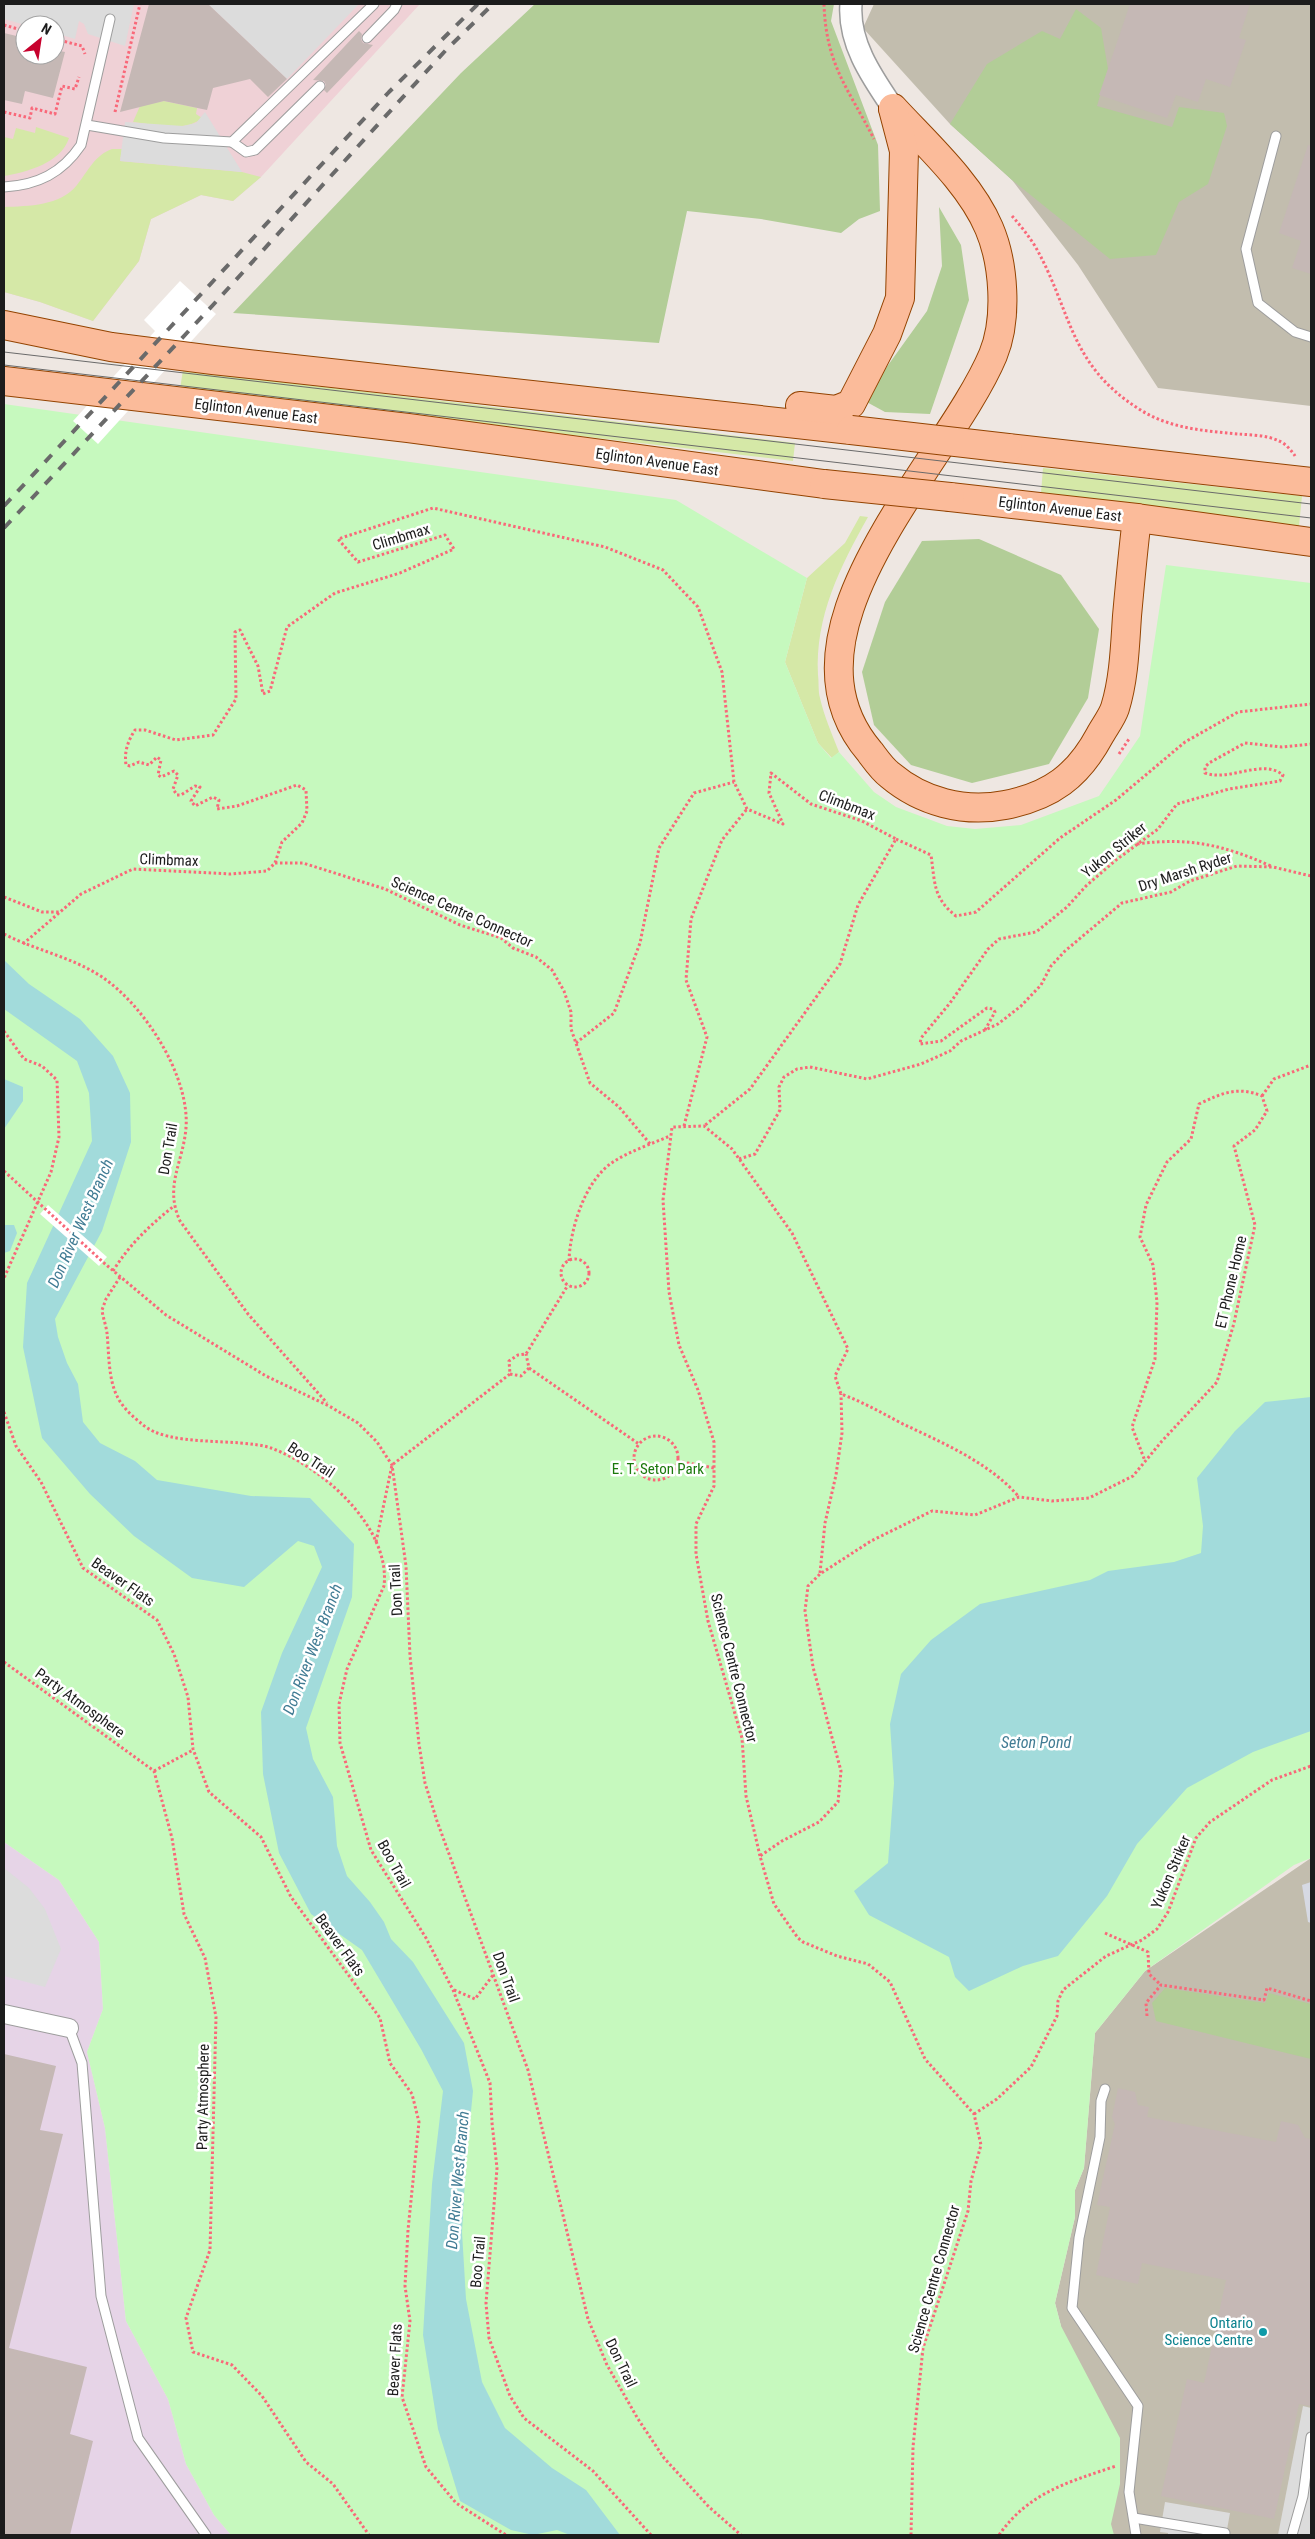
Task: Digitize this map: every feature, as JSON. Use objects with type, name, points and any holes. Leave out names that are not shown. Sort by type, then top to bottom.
[{"type":"main road","points":[[558,397],[656,396],[836,410],[851,404],[886,334],[900,298],[904,151],[892,108]]},
{"type":"main road","points":[[892,108],[948,167],[975,204],[989,227],[998,257],[1002,286],[1001,317],[994,352],[974,390],[879,542],[859,582],[841,640],[837,669],[842,701],[850,723],[864,745],[887,772],[905,787],[931,799],[959,808],[990,808],[1025,801],[1065,782],[1087,760],[1114,709],[1124,658],[1137,518]]},
{"type":"main road","points":[[4,325],[111,347],[1306,481]]},
{"type":"main road","name":"Eglinton Avenue East","points":[[4,381],[408,428],[824,484],[1137,518],[1311,542]]},
{"type":"street","points":[[851,4],[853,30],[866,67],[892,108]]},
{"type":"street","points":[[4,2014],[69,2028]]},
{"type":"lane","points":[[232,142],[374,4]]},
{"type":"lane","points":[[367,38],[394,10],[397,4]]},
{"type":"lane","points":[[4,187],[32,183],[62,168],[81,145],[110,19]]},
{"type":"lane","points":[[86,125],[164,138],[232,142],[246,152],[255,150],[320,86]]},
{"type":"lane","points":[[1276,136],[1246,249],[1258,303],[1295,332],[1311,337]]},
{"type":"lane","points":[[69,2028],[82,2063],[101,2296],[138,2438],[206,2535]]},
{"type":"lane","points":[[1105,2089],[1101,2101],[1100,2137],[1079,2238],[1072,2308],[1138,2406],[1129,2492],[1136,2535]]},
{"type":"lane","points":[[1292,2535],[1303,2496],[1311,2437]]},
{"type":"lane","points":[[1134,2518],[1225,2533]]},
{"type":"path","points":[[115,112],[140,4]]},
{"type":"path","points":[[824,4],[825,29],[835,67],[876,144]]},
{"type":"path","points":[[65,42],[82,46],[86,53],[83,62]]},
{"type":"path","points":[[4,112],[30,118],[32,108],[55,114],[62,86],[75,89],[80,71]]},
{"type":"path","points":[[1011,215],[1034,245],[1072,334],[1086,360],[1120,396],[1141,411],[1166,422],[1221,432],[1267,437],[1281,441],[1294,454],[1306,481]]},
{"type":"path","name":"Climbmax","points":[[23,944],[81,894],[133,869],[231,874],[267,871],[275,863],[282,842],[302,823],[307,811],[306,790],[297,785],[237,806],[217,809],[220,800],[213,797],[195,806],[191,801],[200,788],[195,786],[181,795],[177,794],[173,789],[178,776],[174,771],[161,777],[158,775],[161,760],[157,757],[148,765],[139,762],[130,766],[126,765],[125,757],[128,740],[136,730],[145,730],[176,740],[213,735],[236,699],[235,632],[240,630],[258,666],[263,694],[270,691],[287,627],[336,593],[400,573],[454,549],[445,535],[358,562],[338,539],[433,508],[605,547],[663,570],[698,607],[722,672],[734,782],[747,809],[783,824],[770,793],[771,774],[811,804],[862,821],[896,839]]},
{"type":"path","points":[[568,1285],[561,1274],[563,1266],[569,1260],[578,1212],[594,1182],[612,1162],[670,1136],[672,1127],[704,1126],[750,1089],[840,964],[858,905],[896,839],[931,855],[936,886],[942,904],[956,916],[976,912],[1060,838],[1116,800],[1185,742],[1238,712],[1311,704]]},
{"type":"path","points":[[1113,761],[1125,748],[1132,732]]},
{"type":"path","name":"Yukon Striker","points":[[986,1030],[995,1012],[994,1009],[988,1008],[941,1041],[920,1044],[921,1038],[950,1003],[988,949],[999,940],[1036,932],[1067,907],[1086,886],[1136,844],[1158,829],[1178,804],[1229,788],[1280,781],[1282,776],[1276,770],[1260,768],[1243,773],[1212,775],[1205,772],[1204,766],[1209,762],[1245,743],[1282,747],[1311,744]]},
{"type":"path","points":[[576,1043],[614,1013],[640,943],[660,848],[694,792],[734,782]]},
{"type":"path","points":[[684,1126],[707,1037],[686,980],[692,919],[722,840],[747,809]]},
{"type":"path","points":[[1136,844],[1180,840],[1214,845],[1273,867]]},
{"type":"path","name":"Science Centre Connector","points":[[275,863],[303,863],[385,889],[460,925],[501,938],[514,948],[536,957],[552,970],[564,991],[571,1012],[571,1030],[590,1083],[619,1107],[651,1144]]},
{"type":"path","name":"Dry Marsh Ryder","points":[[739,1159],[755,1154],[780,1110],[779,1087],[784,1076],[796,1069],[810,1067],[857,1078],[883,1076],[921,1064],[950,1051],[960,1041],[998,1024],[1021,1006],[1041,985],[1051,966],[1065,950],[1122,903],[1171,892],[1190,881],[1237,866],[1273,867],[1311,876]]},
{"type":"path","points":[[4,897],[42,912],[61,912]]},
{"type":"path","name":"Don Trail","points":[[4,934],[23,944],[67,960],[101,976],[124,994],[174,1065],[184,1096],[186,1128],[172,1191],[174,1206],[180,1221],[248,1314],[329,1406]]},
{"type":"path","points":[[4,1030],[24,1059],[42,1066],[57,1080],[59,1137],[51,1172],[4,1278]]},
{"type":"path","points":[[1145,1461],[1132,1427],[1155,1359],[1157,1302],[1153,1266],[1140,1237],[1146,1205],[1167,1162],[1192,1139],[1199,1104],[1218,1095],[1247,1090],[1262,1096],[1274,1079],[1311,1065]]},
{"type":"path","name":"ET Phone Home","points":[[1018,1497],[1052,1501],[1088,1498],[1133,1476],[1218,1382],[1234,1323],[1255,1225],[1234,1146],[1255,1130],[1267,1111],[1262,1096]]},
{"type":"path","points":[[704,1126],[732,1149],[792,1233],[848,1348],[835,1376],[841,1394],[842,1433],[836,1475],[825,1523],[820,1574]]},
{"type":"path","name":"Science Centre Connector","points":[[670,1136],[663,1200],[669,1292],[679,1345],[698,1390],[714,1442],[714,1486],[696,1524],[696,1554],[708,1621],[742,1738],[746,1796],[760,1856],[774,1904],[798,1938],[803,1942],[837,1956],[868,1964],[890,1982],[925,2059],[974,2114],[981,2145],[971,2181],[968,2211],[923,2348],[913,2447],[912,2535]]},
{"type":"path","points":[[4,1171],[37,1202]]},
{"type":"path","name":"Don Trail","points":[[37,1202],[113,1271],[173,1320],[266,1376],[329,1406],[358,1423],[377,1442],[392,1465],[406,1566],[410,1656],[425,1783],[437,1821],[528,2070],[588,2319],[607,2366],[638,2420],[664,2458],[709,2507],[741,2535]]},
{"type":"path","points":[[113,1271],[121,1258],[143,1233],[174,1206]]},
{"type":"path","points":[[568,1285],[581,1286],[589,1276],[588,1267],[582,1260],[569,1260]]},
{"type":"path","name":"Boo Trail","points":[[120,1276],[106,1299],[102,1310],[115,1390],[126,1409],[142,1425],[156,1432],[186,1439],[262,1446],[285,1455],[316,1475],[351,1503],[362,1516],[376,1543],[384,1571],[384,1586],[346,1669],[338,1704],[340,1743],[371,1850],[426,1938],[453,1990],[490,2083],[497,2168],[486,2303],[489,2338],[510,2396],[524,2418],[593,2471],[651,2535]]},
{"type":"path","points":[[568,1285],[526,1354],[529,1368],[639,1444]]},
{"type":"path","points":[[510,1374],[509,1361],[518,1355],[526,1354]]},
{"type":"path","points":[[376,1543],[392,1465],[510,1374],[521,1376],[529,1368]]},
{"type":"path","points":[[760,1856],[782,1841],[819,1822],[838,1802],[841,1772],[813,1667],[805,1611],[808,1586],[820,1574],[871,1541],[932,1511],[975,1515],[1018,1497],[1007,1484],[958,1451],[862,1402],[841,1394]]},
{"type":"path","name":"Beaver Flats","points":[[4,1412],[16,1446],[41,1482],[82,1568],[157,1620],[174,1654],[188,1697],[193,1749],[209,1792],[261,1837],[291,1897],[380,2018],[390,2063],[412,2094],[419,2122],[408,2230],[405,2286],[410,2321],[402,2397],[426,2467],[456,2504],[506,2535]]},
{"type":"path","points":[[652,1437],[662,1437],[674,1446],[677,1461],[669,1475],[655,1480],[648,1478],[636,1469],[634,1462],[635,1450],[639,1444],[652,1437]]},
{"type":"path","points":[[677,1461],[714,1468]]},
{"type":"path","name":"Party Atmosphere","points":[[4,1662],[154,1771],[172,1838],[184,1914],[205,1958],[216,2017],[210,2250],[186,2318],[193,2352],[232,2365],[262,2396],[306,2462],[333,2484],[369,2535]]},
{"type":"path","points":[[154,1771],[193,1749]]},
{"type":"path","name":"Yukon Striker","points":[[974,2114],[997,2099],[1031,2067],[1057,2016],[1058,2001],[1063,1990],[1106,1956],[1133,1944],[1157,1929],[1168,1912],[1196,1838],[1210,1822],[1272,1780],[1311,1766]]},
{"type":"path","points":[[1105,1933],[1148,1952],[1149,1974],[1161,1985],[1264,2000],[1267,1988],[1311,2001]]},
{"type":"path","points":[[453,1990],[475,2000],[494,1975]]},
{"type":"path","points":[[1147,2016],[1146,2003],[1161,1985]]},
{"type":"path","points":[[999,2535],[1008,2523],[1038,2496],[1065,2483],[1132,2461]]},
{"type":"shaded area","points":[[4,4],[420,4],[261,177],[233,201],[201,195],[151,219],[139,261],[93,321],[40,302],[4,292]]},
{"type":"shaded area","points":[[4,4],[134,4],[125,46],[88,34],[84,24],[79,21],[75,39],[65,36],[65,15],[15,15],[15,22],[4,19]]},
{"type":"shaded area","points":[[208,4],[359,4],[287,79]]},
{"type":"shaded area","points":[[874,4],[1311,4],[1311,406],[1158,388],[1078,265],[1012,180],[950,124],[863,28]]},
{"type":"shaded area","points":[[205,112],[242,172],[120,161],[125,122],[183,126],[196,123]]},
{"type":"shaded area","points":[[4,1842],[59,1880],[99,1942],[103,2009],[87,2052],[105,2128],[126,2321],[168,2399],[186,2464],[214,2515],[231,2535],[4,2535]]},
{"type":"shaded area","name":"Ontario Science Centre","points":[[1311,1858],[1311,2535],[1012,2535],[1061,2326],[1055,2303],[1075,2217],[1075,2190],[1084,2168],[1095,2033],[1145,1971]]},
{"type":"shaded area","points":[[4,1868],[29,1888],[45,1909],[61,1949],[45,1987],[4,1976]]},
{"type":"shaded area","points":[[1311,1882],[1311,1923],[1308,1922],[1302,1885]]},
{"type":"shaded area","points":[[1303,2406],[1311,2408],[1311,2535],[1278,2535]]},
{"type":"shaded area","points":[[1165,2502],[1230,2513],[1226,2535],[1168,2535],[1168,2533],[1160,2532]]},
{"type":"green space","points":[[535,4],[834,4],[831,21],[878,145],[880,211],[859,219],[841,233],[761,219],[687,211],[659,343],[233,313],[461,73]]},
{"type":"green space","points":[[1076,9],[1101,28],[1108,69],[1097,106],[1172,127],[1179,107],[1224,113],[1227,126],[1208,184],[1179,202],[1156,255],[1110,259],[1012,180],[950,124],[987,64],[1042,31],[1060,39]]},
{"type":"green space","points":[[164,101],[197,108],[196,114],[202,118],[195,123],[178,126],[160,126],[133,122],[140,106]]},
{"type":"green space","points":[[36,127],[69,138],[65,147],[59,154],[42,165],[4,176],[4,137],[13,139],[16,128],[35,133]]},
{"type":"green space","points":[[112,149],[122,149],[120,161],[242,172],[261,177],[233,201],[201,195],[151,219],[139,261],[93,321],[40,302],[4,292],[4,207],[44,204],[62,197],[77,185],[96,159]]},
{"type":"green space","points":[[939,207],[961,245],[969,300],[930,414],[885,412],[863,400],[927,311],[942,266]]},
{"type":"green space","points":[[183,370],[795,443],[793,461],[180,389]]},
{"type":"green space","name":"E. T. Seton Park","points":[[4,404],[676,500],[807,578],[785,662],[818,743],[831,758],[839,752],[874,792],[896,807],[947,826],[975,829],[1021,825],[1099,796],[1140,736],[1166,565],[1311,583],[1311,1858],[1294,1865],[1145,1971],[1095,2033],[1084,2168],[1075,2190],[1075,2217],[1055,2303],[1061,2326],[1120,2438],[1120,2484],[1111,2524],[1114,2535],[231,2535],[214,2515],[186,2464],[168,2399],[126,2321],[105,2128],[87,2052],[103,2009],[99,1942],[59,1880],[4,1842]]},
{"type":"green space","points":[[1043,468],[1302,496],[1299,526],[1041,493]]},
{"type":"green space","points":[[860,516],[868,517],[848,554],[831,593],[825,612],[818,653],[819,695],[839,752],[832,758],[818,743],[785,662],[807,578],[845,543]]},
{"type":"green space","points":[[979,539],[1061,575],[1099,629],[1088,698],[1049,764],[972,783],[911,765],[874,725],[862,672],[885,602],[922,541]]},
{"type":"green space","points":[[1165,1988],[1265,2003],[1269,1993],[1311,2004],[1311,2059],[1156,2021],[1152,2003]]},
{"type":"water","name":"Don River West Branch","points":[[4,960],[29,984],[80,1019],[113,1056],[130,1093],[131,1142],[102,1231],[55,1319],[58,1337],[67,1363],[78,1384],[83,1422],[100,1443],[135,1461],[157,1480],[251,1496],[310,1498],[354,1544],[352,1597],[306,1728],[313,1759],[333,1797],[337,1846],[347,1876],[370,1902],[384,1922],[391,1939],[413,1962],[464,2043],[473,2091],[462,2232],[466,2299],[482,2382],[505,2428],[552,2468],[586,2490],[620,2535],[570,2535],[557,2530],[533,2535],[511,2530],[460,2501],[438,2429],[423,2335],[432,2184],[443,2091],[421,2049],[362,1950],[311,1914],[279,1853],[263,1774],[261,1712],[282,1653],[322,1567],[314,1546],[298,1541],[244,1587],[192,1578],[134,1536],[90,1494],[42,1438],[23,1347],[27,1283],[92,1141],[89,1093],[77,1061],[4,1009]]},
{"type":"water","points":[[4,1079],[23,1087],[23,1101],[4,1129]]},
{"type":"water","points":[[4,1225],[14,1225],[17,1233],[10,1251],[4,1253]]},
{"type":"water","name":"Seton Pond","points":[[1311,1397],[1311,1731],[1253,1752],[1187,1788],[1137,1844],[1107,1896],[1058,1956],[1023,1966],[969,1991],[955,1977],[949,1957],[869,1915],[854,1891],[888,1863],[894,1783],[890,1724],[901,1674],[931,1640],[980,1604],[1090,1580],[1108,1571],[1174,1562],[1201,1553],[1203,1526],[1197,1478],[1235,1431],[1265,1402]]},
{"type":"pier","points":[[180,281],[216,314],[98,444],[73,421],[155,331],[144,320]]},
{"type":"pier","points":[[48,1205],[107,1257],[99,1266],[40,1214]]},
{"type":"building","points":[[149,4],[208,4],[287,79],[268,97],[250,79],[213,88],[207,110],[164,101],[120,112]]},
{"type":"building","points":[[1130,4],[1250,4],[1239,38],[1246,40],[1230,87],[1206,79],[1198,102],[1176,95],[1167,118],[1099,95]]},
{"type":"building","points":[[359,31],[362,34],[361,39],[363,43],[373,45],[327,93],[324,90],[326,85],[324,81],[313,80]]},
{"type":"building","points":[[4,33],[15,36],[15,65],[62,65],[53,98],[25,91],[22,104],[4,100]]},
{"type":"building","points":[[1308,145],[1311,146],[1311,274],[1292,268],[1301,241],[1279,233]]},
{"type":"building","points":[[4,2054],[56,2066],[40,2130],[63,2134],[9,2348],[87,2367],[70,2434],[93,2441],[70,2535],[4,2535]]},
{"type":"building","name":"Ontario Science Centre","points":[[1118,2088],[1135,2092],[1138,2105],[1149,2107],[1147,2117],[1276,2142],[1281,2121],[1298,2125],[1305,2138],[1311,2139],[1311,2406],[1299,2404],[1274,2519],[1161,2496],[1187,2379],[1204,2383],[1226,2280],[1142,2263],[1138,2284],[1096,2275],[1110,2207],[1097,2205],[1115,2124],[1112,2117]]},
{"type":"tram line","points":[[4,352],[1311,504]]},
{"type":"tram line","points":[[4,365],[1311,518]]},
{"type":"railway","points":[[4,506],[389,92],[478,4]]},
{"type":"railway","points":[[4,528],[213,305],[446,50],[493,4]]},
{"type":"place","name":"Ontario Science Centre","points":[[1263,2332]]}]
